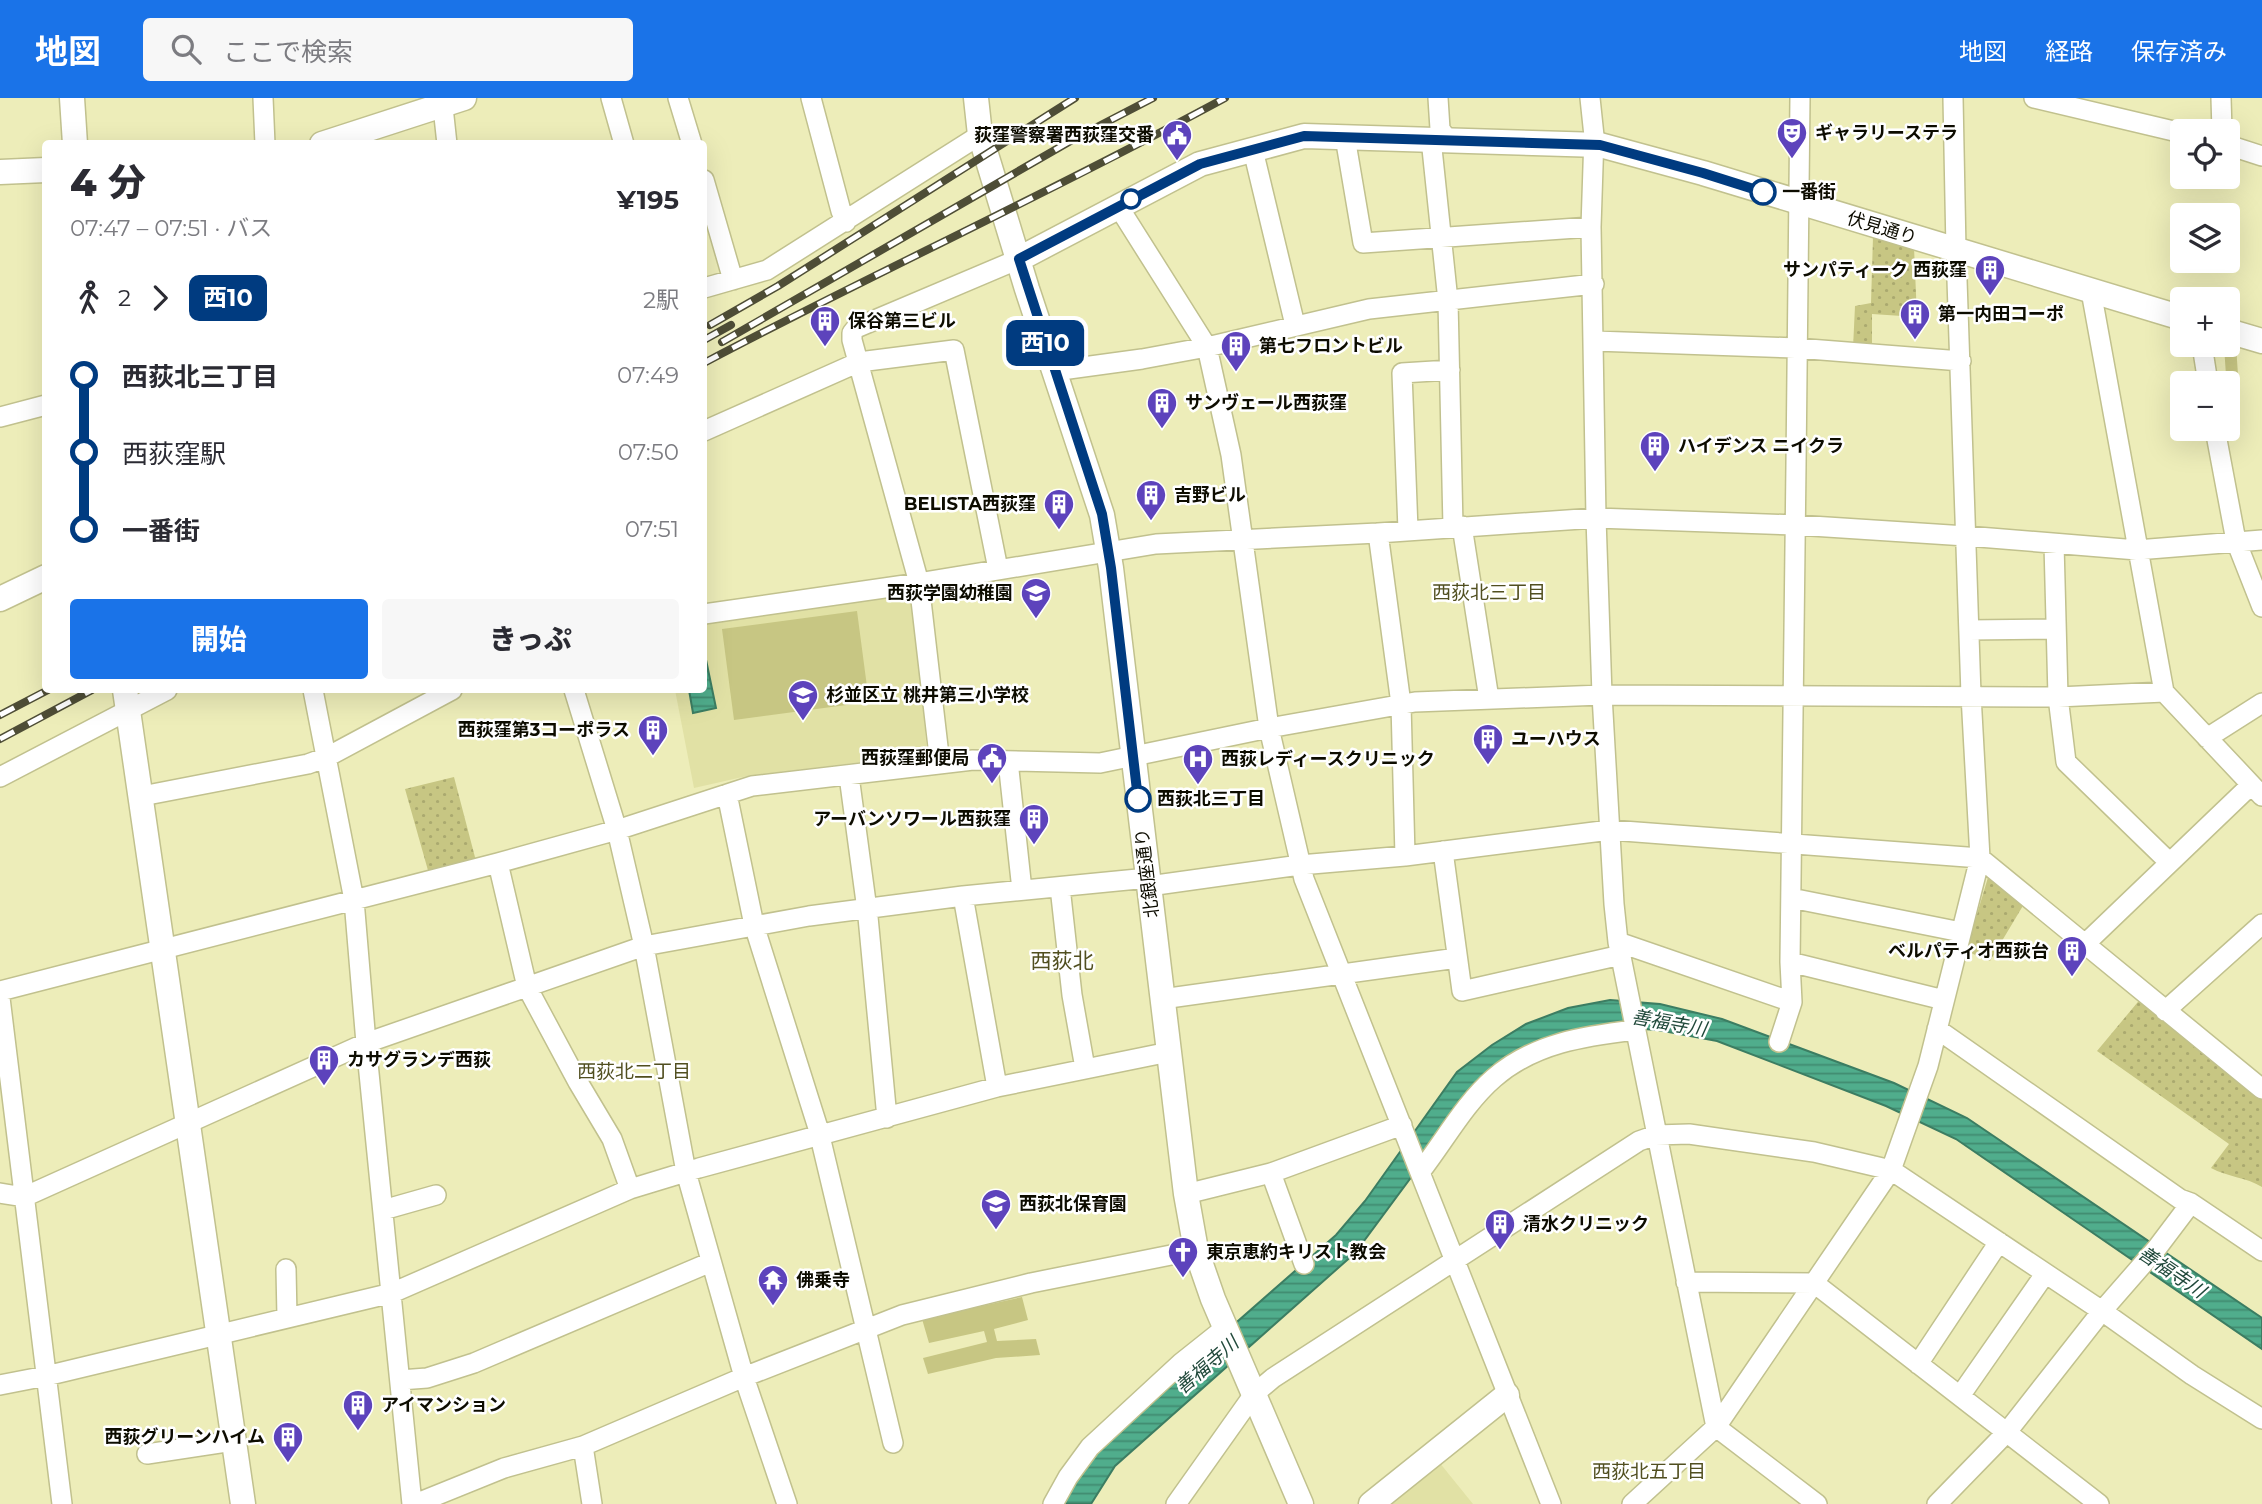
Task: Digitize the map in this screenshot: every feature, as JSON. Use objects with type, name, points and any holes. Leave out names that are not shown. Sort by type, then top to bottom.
[{"type":"street","points":[[72,98],[75,140]]},
{"type":"street","points":[[263,98],[265,140]]},
{"type":"street","points":[[611,98],[623,140]]},
{"type":"street","points":[[678,98],[691,140]]},
{"type":"street","points":[[811,98],[846,222]]},
{"type":"street","name":"北銀座通り","points":[[976,98],[980,135],[1102,514],[1195,1250],[1301,1504]]},
{"type":"street","points":[[1438,98],[1442,236],[1448,301],[1457,526],[1489,699]]},
{"type":"street","points":[[1590,98],[1594,136],[1591,227],[1602,695],[1619,948],[1716,1427],[1817,1504]]},
{"type":"street","points":[[1779,1042],[1792,1002],[1792,696],[1800,98]]},
{"type":"street","points":[[1632,1504],[1716,1427],[1891,1170],[1937,1029],[1980,858],[1971,695],[1956,250],[1954,98]]},
{"type":"street","points":[[2034,98],[2170,130]]},
{"type":"street","points":[[2221,98],[2222,119]]},
{"type":"street","points":[[334,140],[449,100],[447,140]]},
{"type":"street","points":[[707,287],[767,270],[980,135]]},
{"type":"street","name":"伏見通り","points":[[1019,259],[1200,164],[1304,136],[1600,145],[1703,173],[2170,314]]},
{"type":"street","points":[[1345,137],[1363,243],[1591,227]]},
{"type":"street","points":[[2240,149],[2262,156]]},
{"type":"street","points":[[1252,150],[1295,325]]},
{"type":"street","points":[[0,172],[42,170]]},
{"type":"street","points":[[707,190],[733,280]]},
{"type":"street","points":[[1118,206],[1206,347],[1231,454],[1269,728],[1300,865],[1340,975],[1419,1167],[1551,1504]]},
{"type":"street","points":[[940,764],[919,583],[886,469],[852,333],[856,328],[1019,259]]},
{"type":"street","points":[[1054,370],[1142,359],[1206,347],[1368,309],[1594,284]]},
{"type":"street","points":[[2085,944],[2169,862],[2257,791],[2164,692],[2091,291]]},
{"type":"street","points":[[2240,335],[2262,341]]},
{"type":"street","points":[[1595,341],[1796,348],[1961,361]]},
{"type":"street","points":[[707,430],[859,362],[954,350],[998,569]]},
{"type":"street","points":[[1408,530],[1402,373],[1450,370]]},
{"type":"street","points":[[0,417],[42,406]]},
{"type":"street","points":[[2217,441],[2236,541],[2262,607]]},
{"type":"street","points":[[707,614],[919,583],[1156,544],[1378,533],[1596,518],[1796,525],[2137,550],[2262,540]]},
{"type":"street","points":[[1378,533],[1401,704],[1405,856]]},
{"type":"street","points":[[2054,544],[2058,697],[2066,762],[2169,862]]},
{"type":"street","points":[[0,598],[42,580]]},
{"type":"street","points":[[1969,630],[2056,629]]},
{"type":"street","points":[[0,991],[498,863],[617,830],[752,786],[973,760],[1100,763],[1401,704],[1602,695],[2058,697],[2164,692]]},
{"type":"street","points":[[0,777],[127,699],[154,693]]},
{"type":"street","points":[[314,693],[354,900],[366,1043],[414,1504],[503,1468],[583,1446],[744,1377],[902,1315],[1195,1250]]},
{"type":"street","points":[[142,796],[307,764],[327,757],[446,693]]},
{"type":"street","points":[[575,693],[617,830],[644,946],[686,1172],[744,1377],[787,1504]]},
{"type":"street","points":[[127,699],[243,1504]]},
{"type":"street","points":[[2207,738],[2262,703]]},
{"type":"street","points":[[1008,761],[1022,890]]},
{"type":"street","points":[[849,776],[887,1118]]},
{"type":"street","points":[[727,794],[754,925],[819,1135],[893,1443]]},
{"type":"street","points":[[0,1193],[24,1198],[366,1043],[644,946],[754,925],[963,896],[1148,882],[1405,856],[1609,830],[1980,858],[2262,1089]]},
{"type":"street","points":[[1443,852],[1462,991],[1619,948],[1792,1002]]},
{"type":"street","points":[[498,863],[527,987],[612,1139],[630,1189]]},
{"type":"street","points":[[1060,887],[1072,995],[1085,1068]]},
{"type":"street","points":[[963,896],[997,1087]]},
{"type":"street","points":[[1791,898],[1961,932]]},
{"type":"street","points":[[2165,1011],[2262,925]]},
{"type":"street","points":[[1163,999],[1457,958]]},
{"type":"street","points":[[1790,962],[1944,1000]]},
{"type":"street","points":[[0,998],[62,1504]]},
{"type":"street","points":[[1419,1167],[1493,1078],[1514,1063],[1543,1048],[1594,1035],[1633,1020]]},
{"type":"street","points":[[1937,1029],[2180,1199],[2191,1203],[2262,1251]]},
{"type":"street","points":[[0,1385],[391,1293],[630,1189],[997,1087],[1169,1052]]},
{"type":"street","points":[[1186,1194],[1271,1173],[1405,1132]]},
{"type":"street","points":[[1176,1504],[1254,1394],[1300,1360],[1639,1140],[1656,1135],[1689,1134],[1789,1148],[1891,1170],[2102,1311],[2192,1375],[2262,1419]]},
{"type":"street","points":[[1271,1173],[1304,1264]]},
{"type":"street","points":[[383,1210],[436,1195]]},
{"type":"street","points":[[1937,1504],[2007,1432],[2191,1203]]},
{"type":"street","points":[[1917,1364],[1999,1242]]},
{"type":"street","points":[[400,1380],[428,1378],[474,1363],[711,1262]]},
{"type":"street","points":[[286,1269],[287,1317]]},
{"type":"street","points":[[1960,1396],[2045,1274]]},
{"type":"street","points":[[1686,1282],[1814,1283],[2099,1504]]},
{"type":"street","points":[[1053,1504],[1068,1476],[1090,1447],[1181,1363],[1226,1329]]},
{"type":"street","points":[[1371,1504],[1507,1395]]},
{"type":"street","points":[[147,1454],[233,1441]]},
{"type":"street","points":[[583,1446],[592,1504]]},
{"type":"shaded area","points":[[1873,237],[1914,247],[1917,317],[1872,314],[1872,350],[1853,348],[1855,306],[1871,303]]},
{"type":"shaded area","points":[[2225,357],[2237,357],[2238,371],[2226,371]]},
{"type":"shaded area","name":"杉並区立 桃井第三小学校","points":[[909,591],[914,595],[927,754],[747,776],[694,788],[676,693],[707,693],[707,620]]},
{"type":"shaded area","points":[[857,611],[869,702],[734,720],[722,629]]},
{"type":"shaded area","points":[[454,777],[476,861],[429,874],[405,789]]},
{"type":"shaded area","points":[[1989,874],[2024,904],[1990,961],[1966,951]]},
{"type":"shaded area","points":[[2142,997],[2262,1095],[2262,1187],[2211,1168],[2229,1144],[2097,1051]]},
{"type":"shaded area","points":[[1022,1297],[1028,1320],[994,1329],[997,1341],[1036,1339],[1040,1355],[996,1358],[928,1374],[923,1358],[987,1342],[984,1331],[929,1343],[922,1319]]},
{"type":"shaded area","points":[[1439,1462],[1473,1504],[1384,1504]]},
{"type":"water","points":[[707,664],[716,708],[693,713],[690,693],[707,693]]},
{"type":"water","name":"善福寺川","points":[[1610,1000],[1660,1004],[1722,1019],[1894,1083],[1967,1118],[2262,1318],[2262,1349],[1956,1139],[1886,1106],[1717,1041],[1658,1030],[1614,1027],[1478,1087],[1355,1253],[1115,1466],[1091,1504],[1060,1504],[1098,1451],[1148,1400],[1336,1235],[1365,1201],[1457,1072],[1492,1045],[1526,1024],[1568,1008]]},
{"type":"railway","points":[[710,325],[778,286],[1075,98]]},
{"type":"railway","points":[[722,342],[1074,139],[1153,98]]},
{"type":"railway","points":[[707,361],[1096,166],[1225,98]]},
{"type":"railway","points":[[707,338],[731,325]]},
{"type":"railway","points":[[0,715],[42,693]]},
{"type":"railway","points":[[0,739],[86,693]]},
{"type":"bus line","name":"西10","points":[[1138,799],[1111,568],[1102,514],[1019,259],[1200,164],[1304,136],[1600,145],[1763,192]]},
{"type":"place","name":"ギャラリーステラ","points":[[1792,160]]},
{"type":"place","name":"荻窪警察署西荻窪交番","points":[[1177,162]]},
{"type":"place","name":"一番街","points":[[1763,192]]},
{"type":"place","name":"サンパティーク 西荻窪","points":[[1990,297]]},
{"type":"place","name":"第一内田コーポ","points":[[1915,341]]},
{"type":"place","name":"保谷第三ビル","points":[[825,348]]},
{"type":"place","name":"第七フロントビル","points":[[1236,373]]},
{"type":"place","name":"サンヴェール西荻窪","points":[[1162,430]]},
{"type":"place","name":"ハイデンス ニイクラ","points":[[1655,473]]},
{"type":"place","name":"吉野ビル","points":[[1151,522]]},
{"type":"place","name":"BELISTA西荻窪","points":[[1059,531]]},
{"type":"place","name":"西荻学園幼稚園","points":[[1036,620]]},
{"type":"place","name":"杉並区立 桃井第三小学校","points":[[803,722]]},
{"type":"place","name":"西荻窪第3コーポラス","points":[[653,757]]},
{"type":"place","name":"ユーハウス","points":[[1488,766]]},
{"type":"place","name":"西荻窪郵便局","points":[[992,785]]},
{"type":"place","name":"西荻レディースクリニック","points":[[1198,786]]},
{"type":"place","name":"西荻北三丁目","points":[[1138,799]]},
{"type":"place","name":"アーバンソワール西荻窪","points":[[1034,846]]},
{"type":"place","name":"ベルパティオ西荻台","points":[[2072,978]]},
{"type":"place","name":"カサグランデ西荻","points":[[324,1087]]},
{"type":"place","name":"西荻北保育園","points":[[996,1231]]},
{"type":"place","name":"清水クリニック","points":[[1500,1251]]},
{"type":"place","name":"東京恵約キリスト教会","points":[[1183,1279]]},
{"type":"place","name":"佛乗寺","points":[[773,1307]]},
{"type":"place","name":"アイマンション","points":[[358,1432]]},
{"type":"place","name":"西荻グリーンハイム","points":[[288,1464]]},
{"type":"district","name":"西荻北三丁目","points":[[1489,592]]},
{"type":"district","name":"西荻北","points":[[1062,960]]},
{"type":"district","name":"西荻北二丁目","points":[[634,1071]]},
{"type":"district","name":"西荻北五丁目","points":[[1649,1471]]}]
